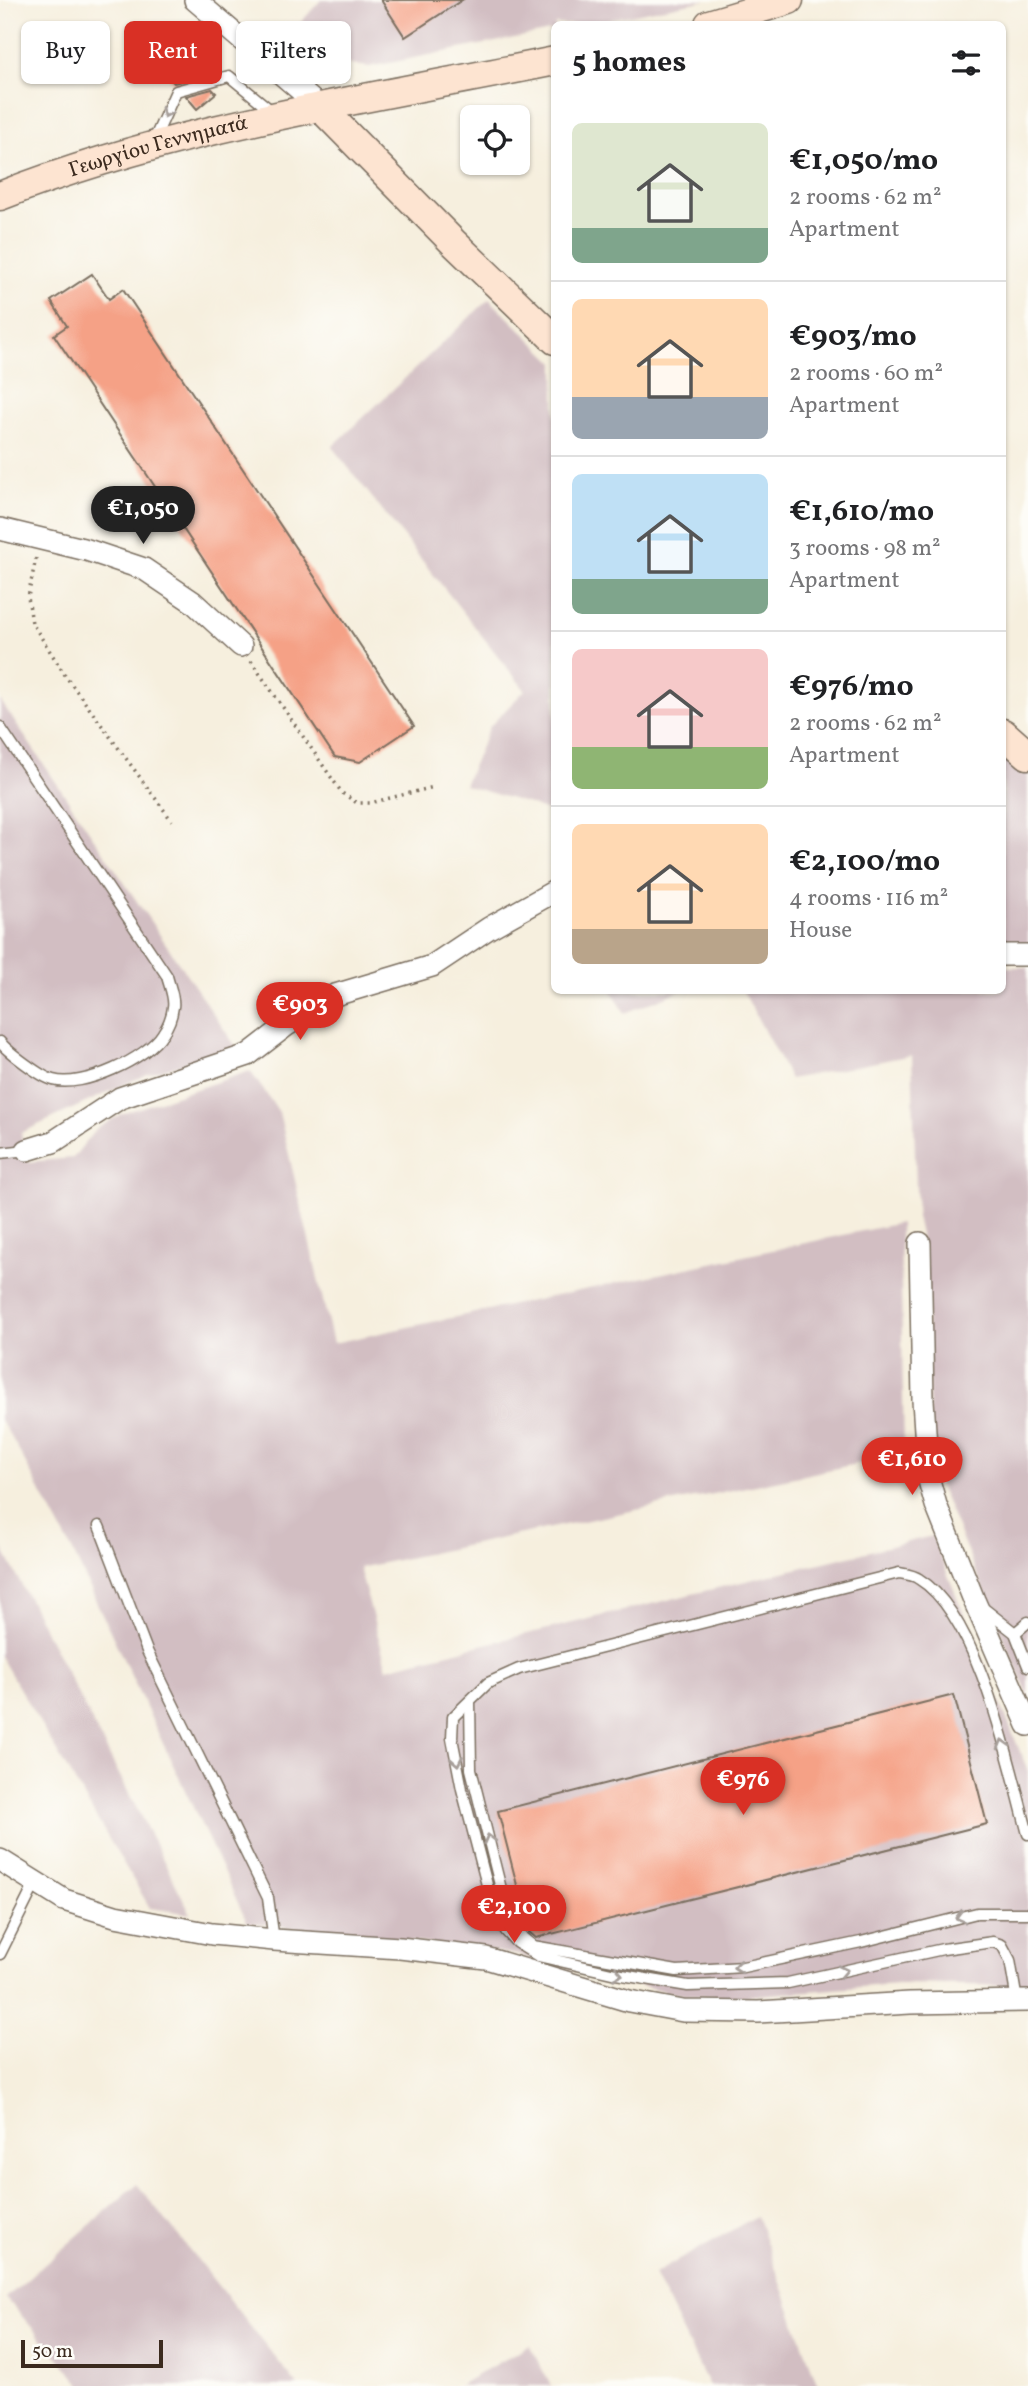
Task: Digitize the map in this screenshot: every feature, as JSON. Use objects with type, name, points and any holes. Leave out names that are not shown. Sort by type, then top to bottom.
[{"type":"main road","points":[[719,21],[789,0]]},
{"type":"main road","name":"Γεωργίου Γεννηματά","points":[[0,195],[152,145],[320,107],[551,62]]},
{"type":"main road","points":[[320,107],[453,243],[551,336]]},
{"type":"main road","points":[[1006,736],[1028,755]]},
{"type":"street","points":[[195,0],[320,107]]},
{"type":"street","points":[[0,529],[87,550],[144,569],[193,602],[241,646]]},
{"type":"street","points":[[27,1150],[60,1137],[120,1098],[248,1055],[296,1019],[335,995],[432,966],[489,928],[551,893]]},
{"type":"street","points":[[1006,954],[1028,955]]},
{"type":"street","points":[[920,1243],[923,1399],[928,1478],[974,1601],[1028,1725]]},
{"type":"street","points":[[0,1860],[64,1900],[115,1916],[212,1934],[400,1948],[486,1958],[629,2001],[682,2011],[758,2012],[910,2003],[1022,2001]]},
{"type":"lane","points":[[152,145],[176,91],[229,76],[278,116]]},
{"type":"lane","points":[[0,727],[167,976],[174,1005],[163,1033],[142,1054],[111,1070],[85,1079],[52,1080],[21,1060],[0,1042]]},
{"type":"lane","points":[[0,1153],[27,1150]]},
{"type":"lane","points":[[99,1525],[146,1651],[268,1898],[274,1940]]},
{"type":"lane","points":[[1022,2001],[1010,1960],[1002,1945],[993,1942],[943,1949],[788,1983],[688,1986],[616,1974],[538,1956],[517,1943],[506,1931],[493,1908],[462,1789],[452,1738],[453,1717],[488,1683],[519,1669],[899,1573],[918,1577],[937,1593],[958,1623],[990,1696],[1028,1833]]},
{"type":"lane","points":[[974,1601],[1015,1633],[1028,1666]]},
{"type":"lane","points":[[1015,1633],[1028,1622]]},
{"type":"lane","points":[[470,1700],[471,1769],[501,1889],[522,1937],[533,1946],[677,1971],[743,1967],[861,1942],[976,1913],[1028,1913]]},
{"type":"lane","points":[[0,1954],[35,1884]]},
{"type":"path","points":[[40,540],[27,597],[32,623],[67,678],[172,821]]},
{"type":"path","points":[[241,646],[342,793],[357,803],[370,803],[434,787]]},
{"type":"shaded area","points":[[321,0],[706,0],[599,21],[551,21],[551,31],[369,67],[351,64],[351,21],[302,21]]},
{"type":"shaded area","points":[[489,299],[551,359],[551,812],[464,785],[490,726],[525,690],[332,447]]},
{"type":"shaded area","points":[[0,700],[236,1047],[145,1075],[21,1133],[27,1162],[73,1158],[95,1130],[121,1114],[250,1071],[279,1112],[333,1343],[900,1223],[904,1454],[359,1568],[387,1668],[932,1536],[1028,1771],[1028,1986],[898,1984],[735,1997],[676,1994],[513,1954],[247,1922],[72,1550],[0,1420]]},
{"type":"shaded area","points":[[1006,756],[1028,774],[1028,962],[1006,962]]},
{"type":"shaded area","points":[[1006,967],[1028,967],[1028,1695],[931,1466],[925,1257],[917,1221],[912,1055],[790,1079],[745,994],[1006,994]]},
{"type":"shaded area","points":[[614,994],[672,994],[625,1013]]},
{"type":"shaded area","points":[[0,1543],[191,1914],[150,1908],[0,1656]]},
{"type":"shaded area","points":[[137,2184],[298,2386],[83,2386],[6,2298]]},
{"type":"shaded area","points":[[757,2216],[818,2386],[709,2386],[654,2274]]},
{"type":"shaded area","points":[[529,2345],[551,2386],[458,2386]]},
{"type":"building","points":[[381,0],[462,0],[405,37]]},
{"type":"building","points":[[212,89],[216,93],[197,109],[186,96]]},
{"type":"building","points":[[92,274],[109,299],[123,289],[414,726],[360,762],[335,757],[54,335],[67,326],[51,301]]},
{"type":"building","points":[[954,1695],[987,1824],[536,1938],[529,1932],[498,1811]]}]
